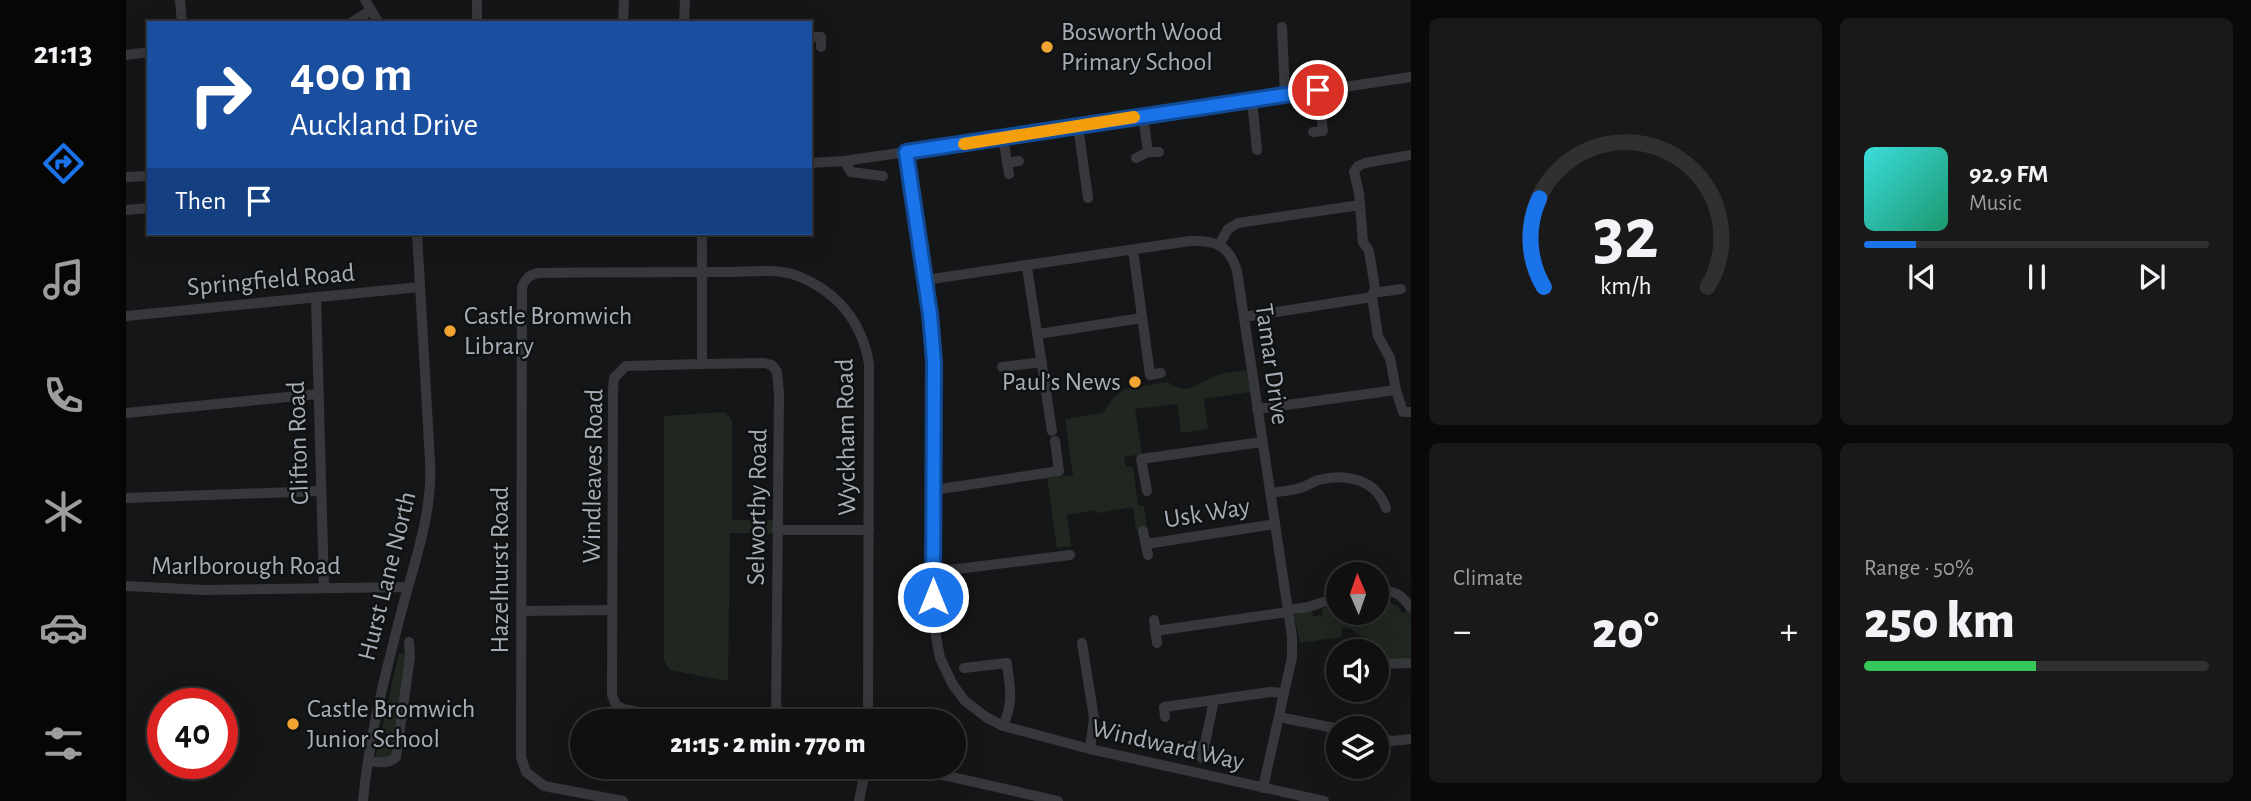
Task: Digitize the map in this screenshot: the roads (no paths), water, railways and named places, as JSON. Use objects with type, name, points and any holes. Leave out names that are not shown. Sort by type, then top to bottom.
[{"type":"street","points":[[180,0],[182,21]]},
{"type":"street","points":[[365,0],[378,21]]},
{"type":"street","points":[[477,0],[477,21]]},
{"type":"street","points":[[623,21],[624,0]]},
{"type":"street","points":[[684,21],[685,0]]},
{"type":"street","points":[[354,21],[371,10]]},
{"type":"street","points":[[1282,27],[1284,96]]},
{"type":"street","points":[[812,37],[821,37],[821,47]]},
{"type":"street","points":[[126,55],[147,52]]},
{"type":"street","points":[[812,163],[844,161],[1411,77]]},
{"type":"street","points":[[1313,132],[1323,131],[1318,90]]},
{"type":"street","points":[[1252,100],[1257,150]]},
{"type":"street","points":[[1136,158],[1154,152],[1143,116]]},
{"type":"street","points":[[1078,126],[1088,198]]},
{"type":"street","points":[[1003,138],[1009,174]]},
{"type":"street","name":"Windward Way","points":[[906,152],[934,362],[935,639],[945,672],[965,701],[985,717],[1003,726],[1090,750],[1324,801]]},
{"type":"street","points":[[1411,155],[1358,166],[1354,172],[1363,242],[1369,251],[1375,288],[1373,295],[1379,339],[1390,358],[1403,412],[1411,412]]},
{"type":"street","points":[[844,161],[851,172],[883,176]]},
{"type":"street","points":[[1007,163],[1019,162]]},
{"type":"street","points":[[126,177],[147,176]]},
{"type":"street","points":[[925,280],[1190,241],[1206,240],[1219,245],[1228,229],[1238,223],[1360,205]]},
{"type":"street","points":[[126,210],[147,208]]},
{"type":"street","name":"Hurst Lane North","points":[[363,801],[385,675],[422,536],[431,479],[417,235]]},
{"type":"street","points":[[702,235],[702,364]]},
{"type":"street","name":"Tamar Drive","points":[[1219,245],[1230,254],[1236,266],[1271,492],[1292,657],[1263,788]]},
{"type":"street","points":[[1133,250],[1150,375],[1161,373]]},
{"type":"street","points":[[934,490],[1059,471],[1027,267]]},
{"type":"street","name":"Wyckham Road","points":[[538,273],[702,271],[792,274],[828,292],[853,318],[864,341],[869,364],[867,709]]},
{"type":"street","name":"Hazelhurst Road","points":[[538,273],[528,276],[522,287],[521,757],[526,772],[544,786],[623,801]]},
{"type":"street","name":"Springfield Road","points":[[126,316],[420,287]]},
{"type":"street","points":[[1244,317],[1401,289]]},
{"type":"street","name":"Clifton Road","points":[[316,297],[324,588]]},
{"type":"street","points":[[1038,334],[1142,318]]},
{"type":"street","points":[[1002,367],[1042,362]]},
{"type":"street","name":"Selworthy Road","points":[[702,364],[764,363],[772,365],[777,372],[776,709]]},
{"type":"street","name":"Windleaves Road","points":[[623,709],[616,705],[612,695],[614,379],[626,366],[702,364]]},
{"type":"street","points":[[1257,409],[1396,390]]},
{"type":"street","points":[[126,413],[318,394]]},
{"type":"street","points":[[1146,491],[1141,459],[1262,442]]},
{"type":"street","points":[[1271,492],[1303,487],[1316,480],[1340,477],[1372,486],[1382,497],[1386,508]]},
{"type":"street","points":[[126,498],[321,491]]},
{"type":"street","name":"Usk Way","points":[[1146,544],[1275,524]]},
{"type":"street","points":[[778,530],[869,530]]},
{"type":"street","points":[[1143,531],[1148,555]]},
{"type":"street","points":[[933,572],[1070,555]]},
{"type":"street","points":[[126,599],[127,586]]},
{"type":"street","name":"Marlborough Road","points":[[127,586],[204,590],[408,587]]},
{"type":"street","points":[[1390,592],[1401,595],[1411,608]]},
{"type":"street","points":[[1157,643],[1155,626],[1288,611],[1326,601]]},
{"type":"street","points":[[521,611],[612,610]]},
{"type":"street","points":[[369,761],[386,763],[396,757],[410,657],[409,642]]},
{"type":"street","points":[[1082,643],[1094,718],[1090,750]]},
{"type":"street","points":[[964,668],[1007,663],[1012,700],[1003,726]]},
{"type":"street","points":[[1389,664],[1411,663]]},
{"type":"street","points":[[1165,712],[1214,699],[1270,692],[1284,693]]},
{"type":"street","points":[[1192,745],[1203,753],[1214,699]]},
{"type":"street","points":[[1279,716],[1326,726]]},
{"type":"street","points":[[1389,740],[1411,738]]},
{"type":"street","points":[[859,801],[863,779]]},
{"type":"street","points":[[961,779],[1058,801]]},
{"type":"place","name":"Bosworth Wood Primary School","points":[[1047,47]]},
{"type":"place","name":"Castle Bromwich Library","points":[[450,331]]},
{"type":"place","name":"Paul’s News","points":[[1135,382]]},
{"type":"place","name":"Castle Bromwich Junior School","points":[[293,724]]}]
